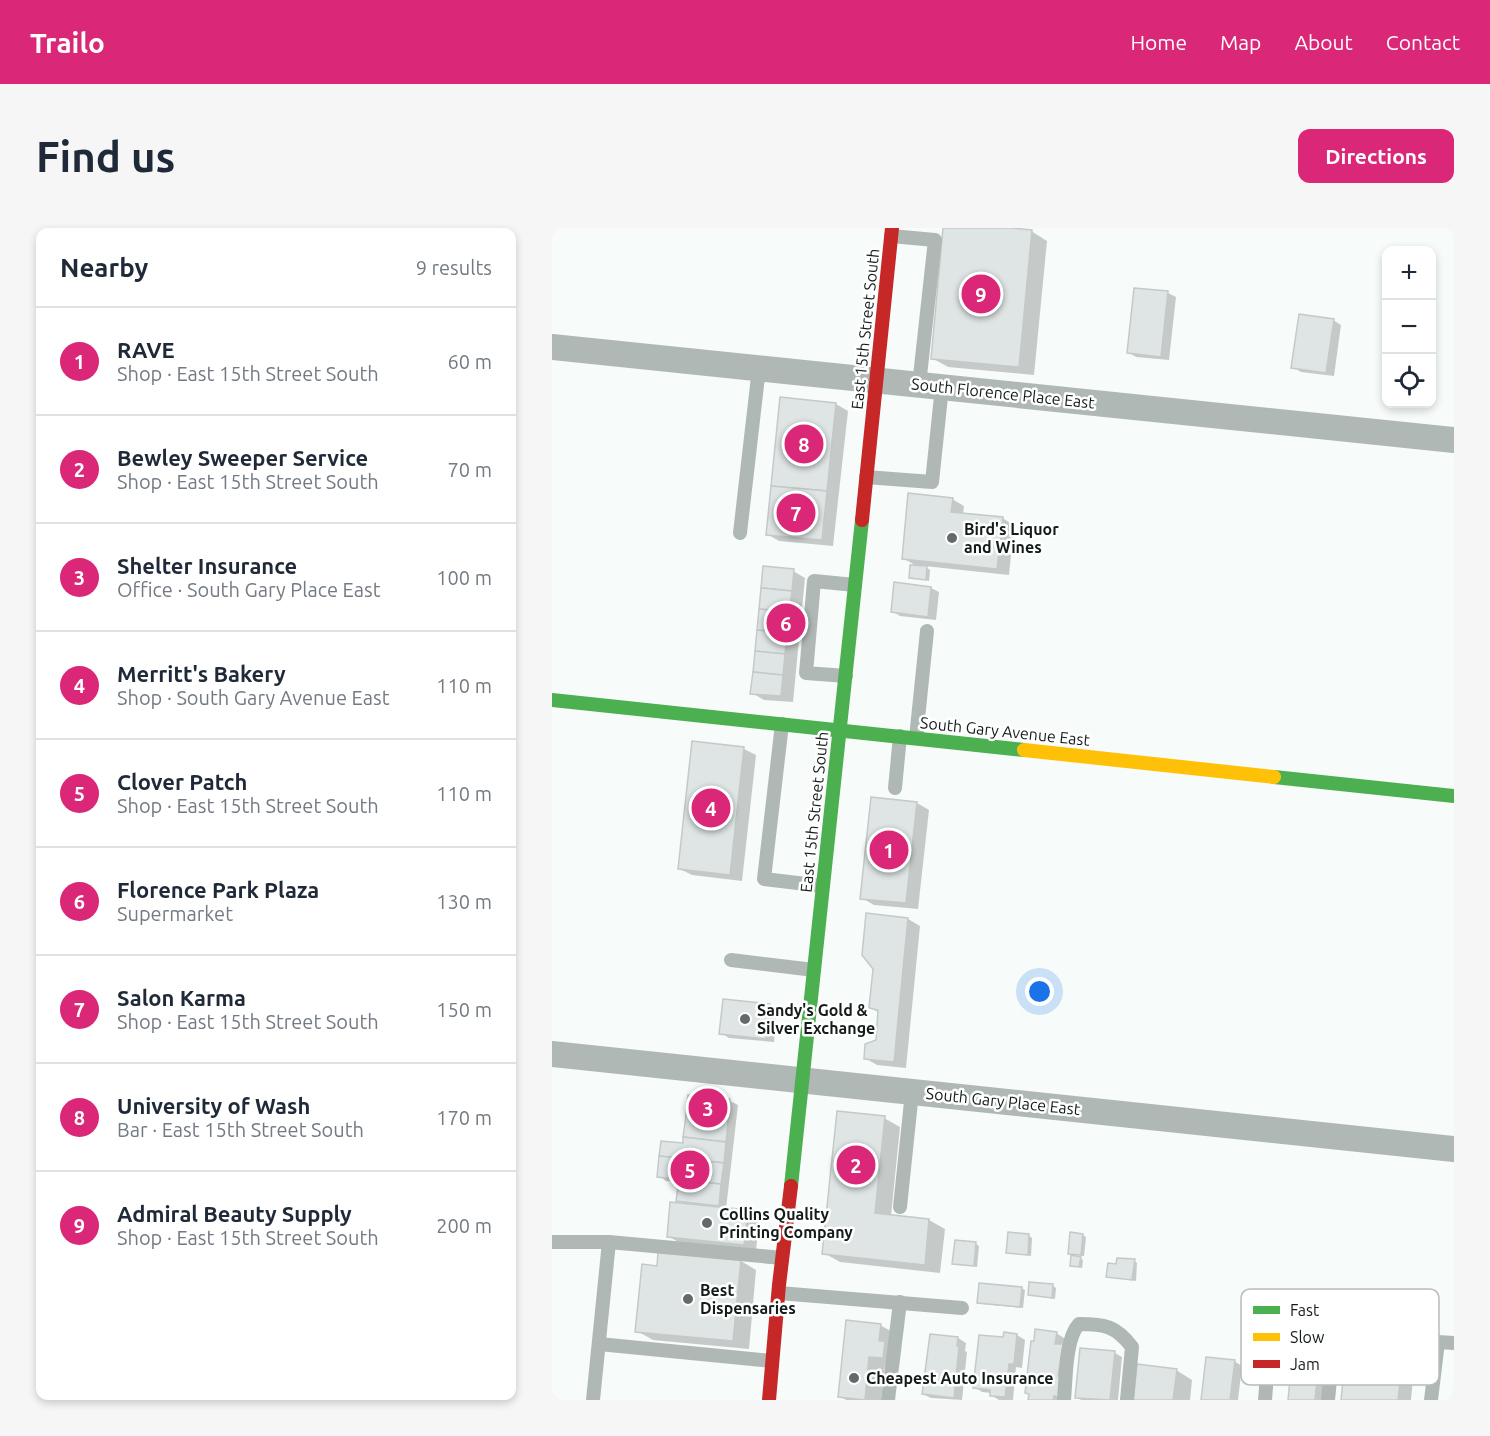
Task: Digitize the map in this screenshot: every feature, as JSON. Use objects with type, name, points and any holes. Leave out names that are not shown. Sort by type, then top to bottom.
[{"type":"main road","name":"East 15th Street South","points":[[769,1400],[778,1293],[803,1080],[892,232]]},
{"type":"main road","name":"South Gary Avenue East","points":[[552,700],[1454,796]]},
{"type":"street","name":"South Florence Place East","points":[[552,347],[1454,440]]},
{"type":"street","name":"South Gary Place East","points":[[552,1054],[1454,1149]]},
{"type":"lane","points":[[866,477],[932,482],[931,386],[935,240],[892,232]]},
{"type":"lane","points":[[740,533],[759,368]]},
{"type":"lane","points":[[846,676],[806,673],[814,581],[855,585]]},
{"type":"lane","points":[[916,738],[927,631]]},
{"type":"lane","points":[[782,724],[764,879],[823,886]]},
{"type":"lane","points":[[895,788],[900,736]]},
{"type":"lane","points":[[731,960],[814,969]]},
{"type":"lane","points":[[900,1207],[912,1092]]},
{"type":"lane","points":[[552,1242],[609,1242],[782,1258]]},
{"type":"lane","points":[[593,1400],[609,1242]]},
{"type":"lane","points":[[778,1293],[962,1308]]},
{"type":"lane","points":[[888,1400],[900,1302]]},
{"type":"lane","points":[[1064,1400],[1070,1340],[1074,1330],[1079,1324],[1100,1324],[1121,1332],[1132,1347],[1127,1400]]},
{"type":"lane","points":[[1439,1342],[1454,1343]]},
{"type":"lane","points":[[599,1344],[772,1361]]},
{"type":"lane","points":[[1265,1400],[1266,1385]]},
{"type":"lane","points":[[1328,1400],[1329,1385]]},
{"type":"lane","points":[[1431,1400],[1433,1385]]},
{"type":"building","points":[[943,228],[1032,230],[1019,367],[931,359]]},
{"type":"building","points":[[1134,288],[1168,291],[1161,357],[1127,353]]},
{"type":"building","points":[[1299,314],[1334,319],[1326,373],[1291,368]]},
{"type":"building","points":[[780,397],[836,403],[827,491],[771,486]]},
{"type":"building","points":[[771,486],[827,491],[822,540],[766,535]]},
{"type":"building","name":"Bird's Liquor and Wines","points":[[908,493],[953,498],[951,512],[1003,517],[997,569],[902,559]]},
{"type":"building","points":[[910,565],[927,566],[926,580],[909,578]]},
{"type":"building","points":[[763,566],[794,569],[792,591],[761,588]]},
{"type":"building","points":[[894,582],[931,587],[928,617],[891,612]]},
{"type":"building","points":[[761,588],[792,591],[789,612],[759,609]]},
{"type":"building","points":[[759,609],[789,612],[787,633],[757,630]]},
{"type":"building","points":[[757,630],[787,633],[785,654],[755,651]]},
{"type":"building","points":[[755,651],[785,654],[783,675],[753,672]]},
{"type":"building","points":[[753,672],[783,675],[781,696],[750,694]]},
{"type":"building","points":[[692,741],[744,747],[730,875],[678,869]]},
{"type":"building","points":[[871,797],[917,802],[906,903],[860,899]]},
{"type":"building","points":[[866,913],[908,918],[894,1062],[864,1059],[865,1044],[876,1040],[878,1010],[869,1008],[873,969],[862,955]]},
{"type":"building","name":"Sandy's Gold & Silver Exchange","points":[[723,999],[770,1004],[766,1039],[719,1034]]},
{"type":"building","points":[[688,1095],[730,1099],[728,1121],[686,1116]]},
{"type":"building","points":[[837,1111],[885,1116],[875,1213],[929,1219],[925,1265],[822,1254]]},
{"type":"building","points":[[686,1116],[728,1121],[726,1142],[683,1137]]},
{"type":"building","points":[[683,1137],[726,1142],[724,1163],[659,1156],[661,1141],[683,1143]]},
{"type":"building","points":[[659,1156],[724,1163],[721,1184],[657,1177]]},
{"type":"building","points":[[679,1180],[721,1184],[719,1206],[676,1201]]},
{"type":"building","name":"Collins Quality Printing Company","points":[[670,1202],[748,1210],[744,1245],[667,1237]]},
{"type":"building","points":[[1008,1232],[1029,1234],[1028,1255],[1006,1253]]},
{"type":"building","points":[[1070,1232],[1083,1234],[1081,1255],[1068,1254]]},
{"type":"building","points":[[955,1240],[976,1242],[974,1266],[952,1264]]},
{"type":"building","name":"Best Dispensaries","points":[[658,1252],[741,1260],[733,1341],[635,1332],[642,1264],[657,1266]]},
{"type":"building","points":[[1071,1255],[1081,1257],[1079,1267],[1070,1266]]},
{"type":"building","points":[[1117,1258],[1135,1259],[1132,1280],[1106,1277],[1108,1263],[1116,1264]]},
{"type":"building","points":[[1029,1282],[1053,1284],[1052,1298],[1028,1295]]},
{"type":"building","points":[[979,1283],[1022,1287],[1020,1307],[977,1303]]},
{"type":"building","name":"Cheapest Auto Insurance","points":[[846,1320],[881,1324],[879,1341],[885,1341],[883,1358],[869,1357],[865,1400],[838,1397]]},
{"type":"building","points":[[1035,1329],[1057,1332],[1055,1344],[1063,1344],[1058,1376],[1060,1376],[1058,1397],[1054,1396],[1053,1400],[1028,1400],[1029,1394],[1025,1393],[1031,1341],[1034,1341]]},
{"type":"building","points":[[1004,1332],[1017,1334],[1014,1364],[1009,1364],[1005,1397],[990,1396],[990,1390],[973,1388],[979,1335],[1003,1337]]},
{"type":"building","points":[[930,1334],[958,1337],[954,1398],[922,1394]]},
{"type":"building","points":[[1080,1348],[1115,1351],[1110,1400],[1075,1398]]},
{"type":"building","points":[[1206,1357],[1235,1360],[1230,1400],[1201,1400]]},
{"type":"building","points":[[1137,1364],[1177,1369],[1173,1400],[1133,1400]]},
{"type":"building","points":[[1289,1385],[1316,1385],[1315,1400],[1288,1400]]},
{"type":"building","points":[[1342,1385],[1400,1385],[1398,1400],[1341,1400]]},
{"type":"traffic: fast","points":[[791,1186],[862,520]]},
{"type":"traffic: fast","points":[[552,700],[1024,750]]},
{"type":"traffic: fast","points":[[1274,777],[1454,796]]},
{"type":"traffic: slow","points":[[1024,750],[1274,777]]},
{"type":"traffic: jam","points":[[862,520],[892,228]]},
{"type":"traffic: jam","points":[[769,1400],[779,1285],[791,1186]]},
{"type":"place","name":"Admiral Beauty Supply","points":[[981,294]]},
{"type":"place","name":"University of Wash","points":[[804,444]]},
{"type":"place","name":"Salon Karma","points":[[796,513]]},
{"type":"place","name":"Bird's Liquor and Wines","points":[[952,538]]},
{"type":"place","name":"Florence Park Plaza","points":[[786,623]]},
{"type":"place","name":"Merritt's Bakery","points":[[711,808]]},
{"type":"place","name":"RAVE","points":[[889,850]]},
{"type":"place","name":"Sandy's Gold & Silver Exchange","points":[[745,1019]]},
{"type":"place","name":"Shelter Insurance","points":[[708,1108]]},
{"type":"place","name":"Bewley Sweeper Service","points":[[856,1165]]},
{"type":"place","name":"Clover Patch","points":[[690,1170]]},
{"type":"place","name":"Collins Quality Printing Company","points":[[707,1223]]},
{"type":"place","name":"Best Dispensaries","points":[[688,1299]]},
{"type":"place","name":"Cheapest Auto Insurance","points":[[854,1378]]}]
